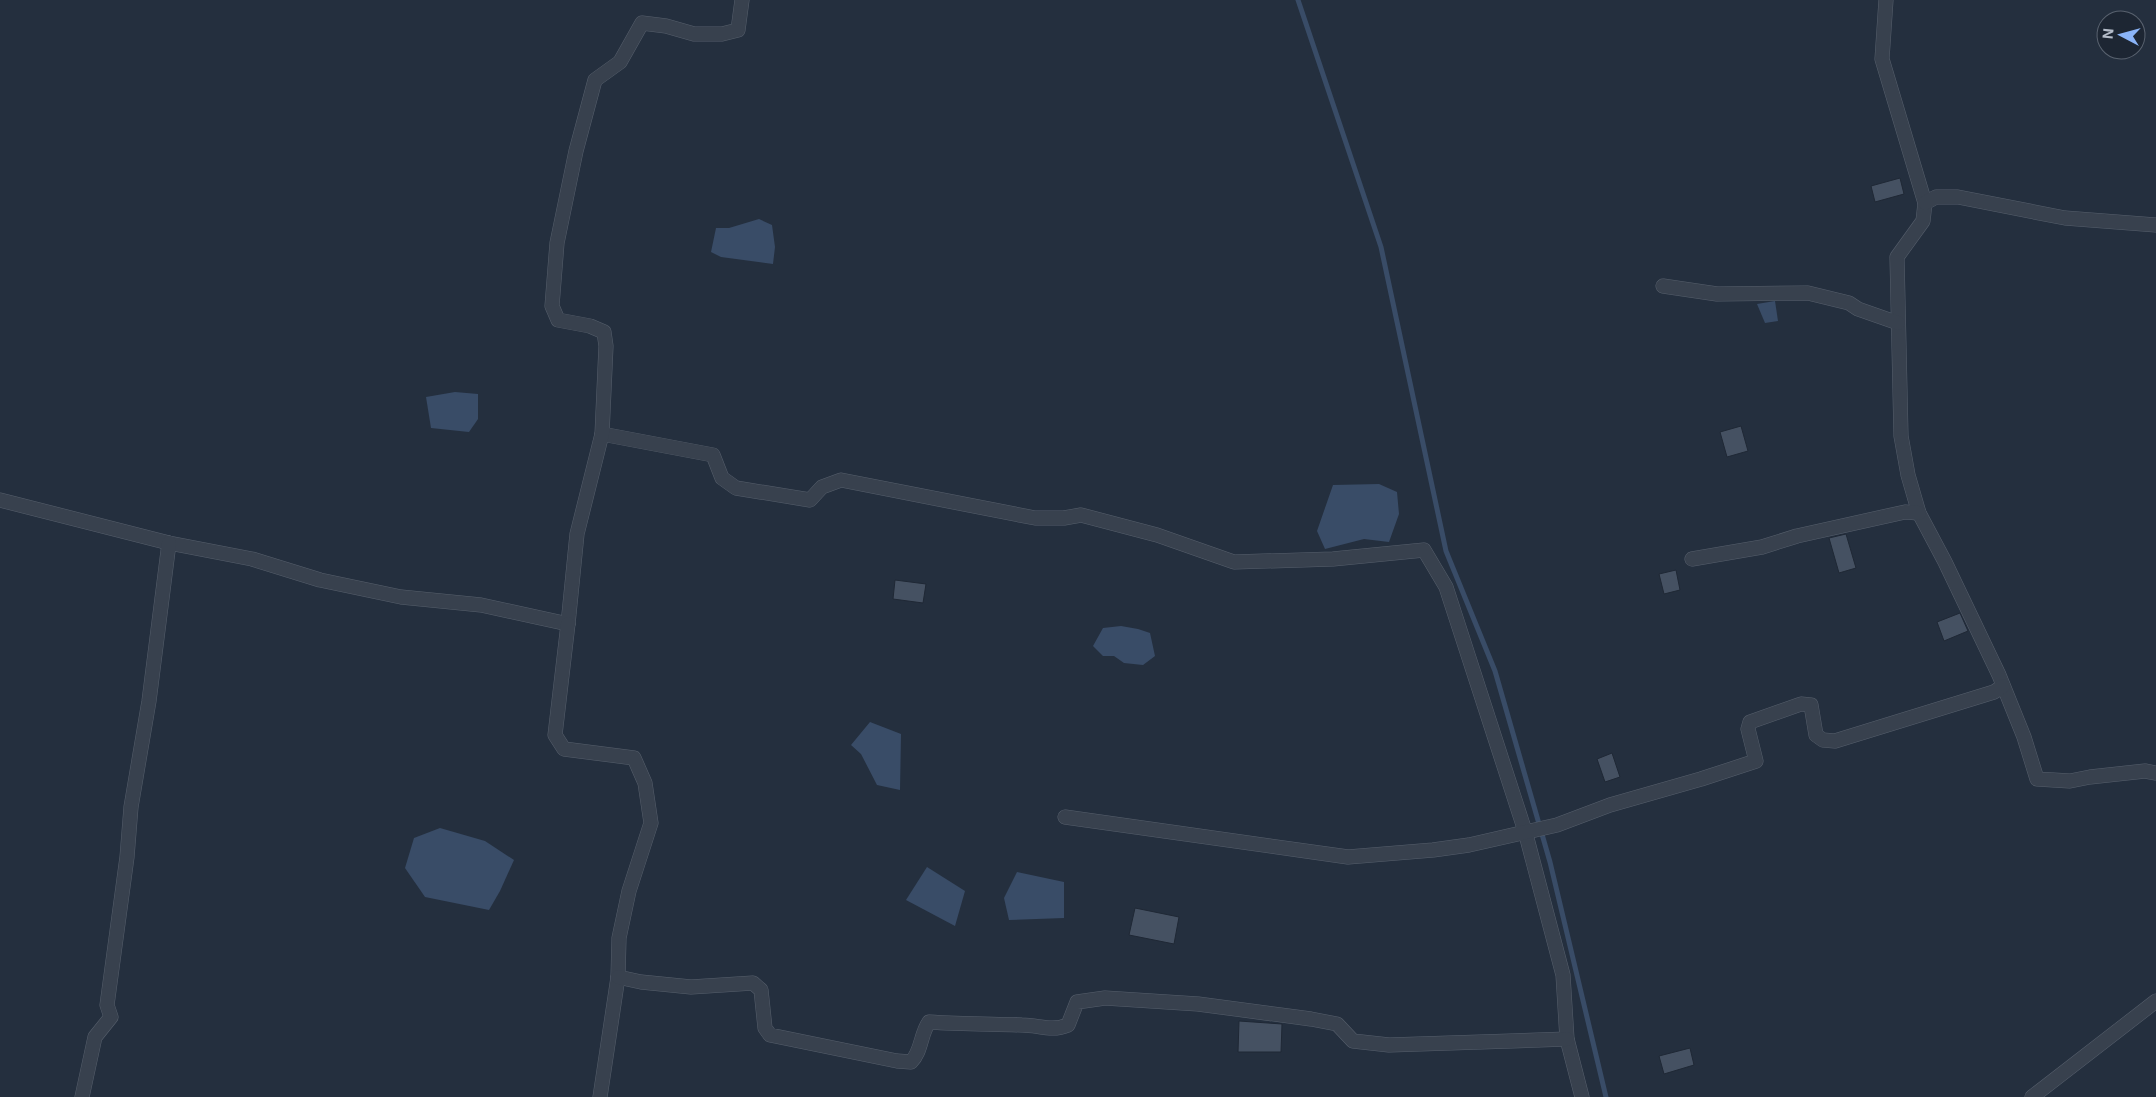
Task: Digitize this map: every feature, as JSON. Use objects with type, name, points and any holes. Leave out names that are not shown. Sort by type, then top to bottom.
[{"type":"street","points":[[600,1097],[618,977],[619,938],[629,891],[651,823],[645,783],[634,758],[564,749],[555,735],[577,534],[602,434],[606,346],[604,332],[590,326],[558,320],[552,306],[557,243],[576,151],[595,80],[620,62],[642,23],[666,26],[694,34],[722,34],[738,30],[742,0]]},
{"type":"street","points":[[1886,0],[1882,59],[1925,203],[1923,221],[1897,257],[1901,436],[1908,475],[1919,513],[1949,570],[2003,686],[2038,778],[2070,781],[2145,771],[2156,773]]},
{"type":"street","points":[[1925,203],[1936,197],[1958,197],[2065,218],[2156,225]]},
{"type":"street","points":[[1663,286],[1717,294],[1808,293],[1849,303],[1858,309],[1898,323]]},
{"type":"street","points":[[602,434],[713,455],[722,478],[736,488],[810,500],[822,487],[841,480],[1035,518],[1064,518],[1081,514],[1157,535],[1234,562],[1333,559],[1424,550],[1446,587],[1535,829],[1563,975],[1567,1039],[1582,1097]]},
{"type":"street","points":[[0,500],[169,542],[252,559],[320,580],[401,597],[480,605],[568,624]]},
{"type":"street","points":[[1692,559],[1762,548],[1797,536],[1905,512],[1919,513]]},
{"type":"street","points":[[82,1097],[95,1037],[111,1017],[107,1004],[114,969],[132,807],[149,700],[169,542]]},
{"type":"street","points":[[1065,817],[1348,857],[1469,845],[1557,825],[1610,805],[1756,761],[1748,729],[1750,722],[1802,704],[1811,705],[1816,735],[1823,740],[1835,741],[1994,692],[2003,686]]},
{"type":"street","points":[[618,977],[641,982],[691,987],[753,983],[761,990],[764,1028],[770,1035],[897,1061],[911,1062],[918,1056],[923,1031],[929,1022],[988,1026],[1024,1025],[1057,1029],[1068,1025],[1077,1002],[1105,998],[1198,1004],[1311,1019],[1337,1024],[1353,1041],[1389,1045],[1567,1039]]},
{"type":"street","points":[[2032,1097],[2156,1001]]},
{"type":"water","points":[[759,219],[772,225],[775,247],[773,264],[721,257],[711,252],[716,228],[729,228]]},
{"type":"water","points":[[1775,301],[1778,321],[1765,323],[1757,304]]},
{"type":"water","points":[[455,392],[478,394],[478,419],[469,432],[431,428],[426,397]]},
{"type":"water","points":[[1379,484],[1397,492],[1399,514],[1389,542],[1364,539],[1325,549],[1317,531],[1333,485]]},
{"type":"water","points":[[1121,626],[1150,633],[1155,656],[1143,665],[1124,663],[1114,656],[1103,656],[1093,646],[1103,628]]},
{"type":"water","points":[[870,722],[901,734],[900,790],[877,785],[861,754],[851,745]]},
{"type":"water","points":[[440,828],[485,841],[514,860],[489,910],[425,897],[405,868],[414,838]]},
{"type":"water","points":[[927,867],[965,891],[955,926],[906,900]]},
{"type":"water","points":[[1017,872],[1064,882],[1064,918],[1009,920],[1004,898]]},
{"type":"building","points":[[1900,178],[1904,194],[1875,202],[1871,186]]},
{"type":"building","points":[[1741,426],[1748,451],[1727,457],[1720,432]]},
{"type":"building","points":[[1846,534],[1856,568],[1839,573],[1829,538]]},
{"type":"building","points":[[1676,570],[1680,590],[1664,594],[1659,574]]},
{"type":"building","points":[[895,580],[926,584],[923,603],[893,599]]},
{"type":"building","points":[[1960,613],[1968,631],[1944,641],[1937,622]]},
{"type":"building","points":[[1612,753],[1620,777],[1605,782],[1597,759]]},
{"type":"building","points":[[1135,908],[1179,917],[1174,944],[1129,935]]},
{"type":"building","points":[[1239,1021],[1282,1024],[1281,1052],[1238,1052]]},
{"type":"building","points":[[1690,1048],[1694,1065],[1664,1074],[1659,1056]]},
{"type":"waterway","points":[[1298,0],[1381,247],[1446,551],[1495,671],[1550,862],[1606,1097]]}]
